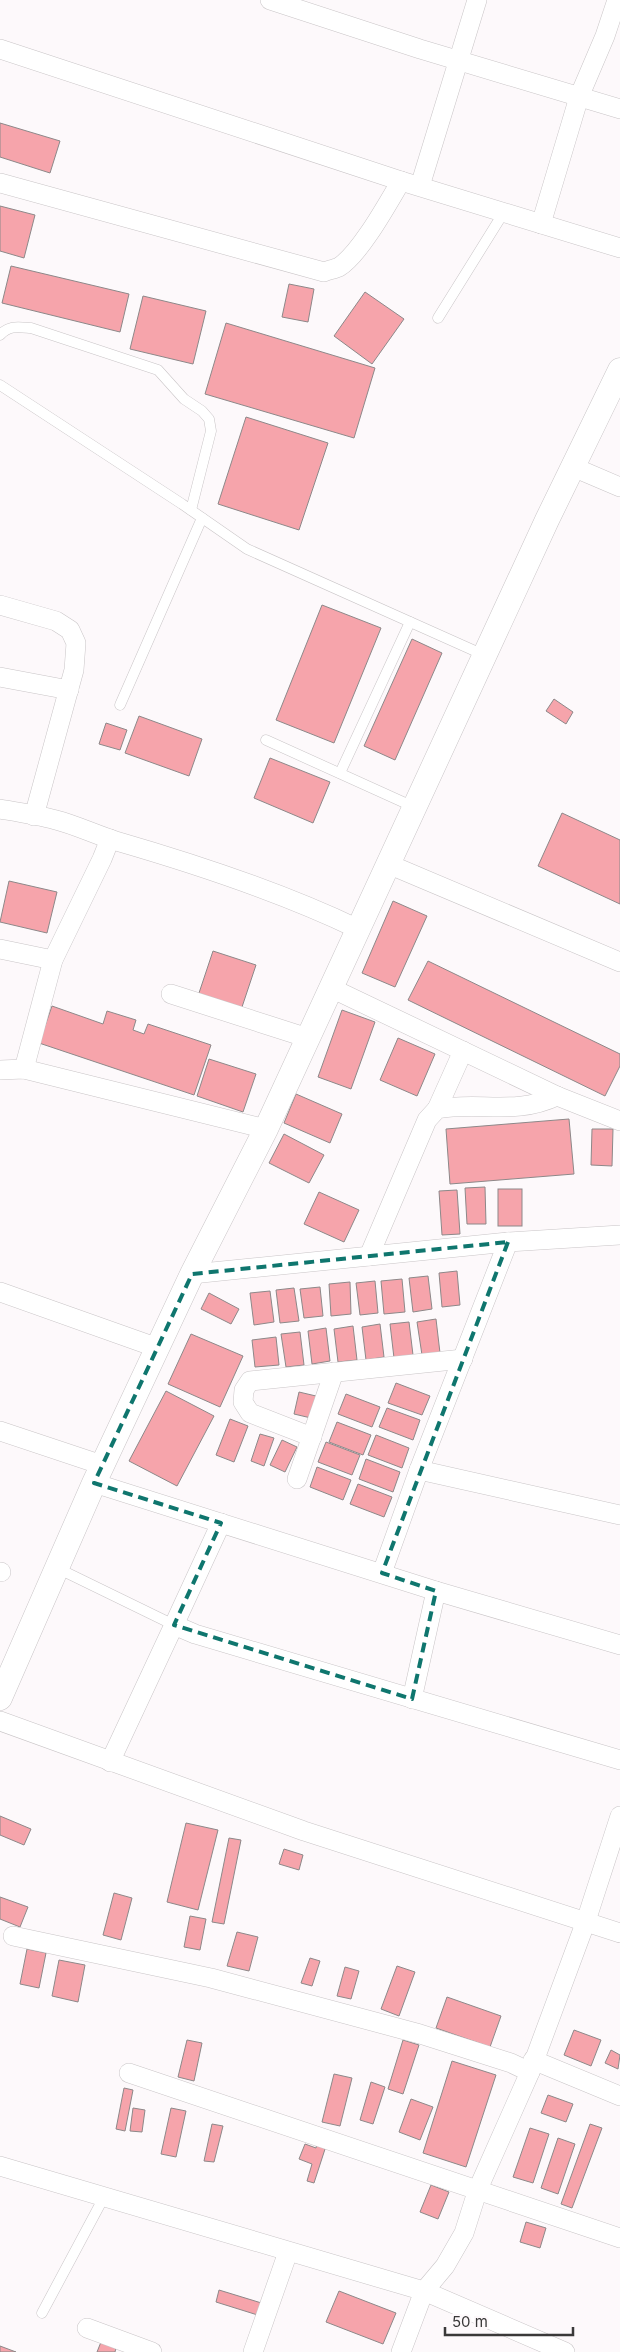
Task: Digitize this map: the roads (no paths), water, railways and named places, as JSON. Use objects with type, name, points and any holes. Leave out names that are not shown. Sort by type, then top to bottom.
[{"type":"street","points":[[270,0],[620,109]]},
{"type":"street","points":[[420,186],[476,0]]},
{"type":"street","points":[[542,224],[579,97],[605,36],[617,0]]},
{"type":"street","points":[[0,49],[401,181],[620,248]]},
{"type":"street","points":[[0,183],[324,272],[339,267],[351,255],[372,229],[401,181]]},
{"type":"street","points":[[0,1698],[98,1474],[192,1274],[266,1129],[414,807],[620,370]]},
{"type":"street","points":[[573,467],[620,487]]},
{"type":"street","points":[[0,605],[56,620],[70,630],[76,643],[76,657],[69,690],[34,816]]},
{"type":"street","points":[[0,677],[69,690]]},
{"type":"street","points":[[0,809],[56,820],[110,839],[205,867],[247,885],[319,910],[358,929]]},
{"type":"street","points":[[24,1069],[53,960],[110,839]]},
{"type":"street","points":[[388,864],[620,962]]},
{"type":"street","points":[[0,949],[53,960]]},
{"type":"street","points":[[331,988],[557,1096],[620,1120]]},
{"type":"street","points":[[171,994],[308,1038]]},
{"type":"street","points":[[369,1256],[427,1120],[437,1109],[463,1051]]},
{"type":"street","points":[[0,1070],[24,1069],[266,1129]]},
{"type":"street","points":[[437,1109],[446,1107],[519,1108],[546,1102],[557,1096]]},
{"type":"street","points":[[192,1274],[508,1242],[620,1235]]},
{"type":"street","points":[[382,1573],[419,1470],[508,1242]]},
{"type":"street","points":[[0,1292],[158,1348]]},
{"type":"street","points":[[312,1437],[250,1413],[243,1402],[244,1390],[250,1382],[463,1359]]},
{"type":"street","points":[[297,1480],[334,1372]]},
{"type":"street","points":[[0,1430],[98,1474],[221,1523],[436,1591],[620,1646]]},
{"type":"street","points":[[419,1470],[620,1515]]},
{"type":"street","points":[[110,1762],[221,1523]]},
{"type":"street","points":[[412,1699],[436,1591]]},
{"type":"street","points":[[174,1625],[195,1634],[620,1760]]},
{"type":"street","points":[[0,1721],[304,1831],[620,1933]]},
{"type":"street","points":[[401,2352],[424,2291],[445,2266],[470,2218],[478,2189],[531,2066],[586,1921],[620,1816]]},
{"type":"street","points":[[13,1936],[211,1978],[420,2034],[511,2063],[531,2066],[620,2096]]},
{"type":"street","points":[[129,2073],[620,2238]]},
{"type":"street","points":[[0,2166],[424,2291],[565,2352]]},
{"type":"street","points":[[253,2352],[288,2252]]},
{"type":"street","points":[[87,2328],[152,2352]]},
{"type":"lane","points":[[438,318],[504,212]]},
{"type":"lane","points":[[0,335],[6,329],[13,327],[31,328],[158,370],[184,399],[202,411],[209,419],[211,430],[190,510]]},
{"type":"lane","points":[[0,385],[247,549],[485,656]]},
{"type":"lane","points":[[120,705],[202,518]]},
{"type":"lane","points":[[340,774],[410,622]]},
{"type":"lane","points":[[266,740],[414,807]]},
{"type":"lane","points":[[57,1568],[174,1625]]},
{"type":"lane","points":[[42,2313],[104,2196]]}]
